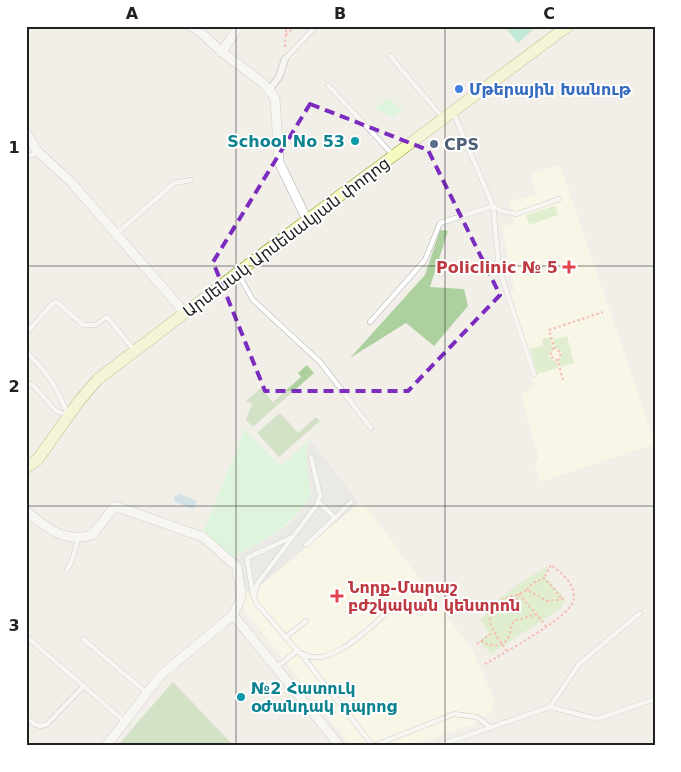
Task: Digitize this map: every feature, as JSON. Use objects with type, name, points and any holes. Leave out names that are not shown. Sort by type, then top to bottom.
[{"type":"main road","name":"Արմենակ Արմենակյան փողոց","points":[[26,468],[38,459],[78,401],[98,379],[568,26]]},
{"type":"street","points":[[190,26],[198,30],[222,52],[263,83],[275,98],[279,162],[308,220]]},
{"type":"street","points":[[222,52],[239,26]]},
{"type":"street","points":[[269,90],[278,77],[285,60]]},
{"type":"street","points":[[26,133],[38,152],[70,181],[185,312]]},
{"type":"street","points":[[26,511],[57,533],[78,538],[92,535],[115,506],[203,537],[237,567],[241,595],[240,603],[232,615],[161,675],[106,746]]},
{"type":"street","points":[[232,615],[340,746]]},
{"type":"lane","points":[[285,60],[316,26]]},
{"type":"lane","points":[[390,56],[449,116],[492,206],[499,268],[534,374]]},
{"type":"lane","points":[[328,84],[394,156]]},
{"type":"lane","points":[[26,157],[38,152]]},
{"type":"lane","points":[[116,234],[174,183],[191,180]]},
{"type":"lane","points":[[370,322],[425,260],[440,222],[492,206],[501,211],[517,214],[559,199]]},
{"type":"lane","points":[[237,273],[253,300],[320,362],[371,428]]},
{"type":"lane","points":[[26,333],[53,303],[57,302],[83,326],[95,325],[107,317],[135,352]]},
{"type":"lane","points":[[26,352],[35,360],[48,378],[62,401],[68,416]]},
{"type":"lane","points":[[26,385],[32,384],[56,411],[68,416]]},
{"type":"lane","points":[[254,596],[257,584],[263,574],[308,517],[320,496],[311,457]]},
{"type":"lane","points":[[318,500],[335,518]]},
{"type":"lane","points":[[306,545],[351,502]]},
{"type":"lane","points":[[294,536],[247,558],[256,603],[373,746],[454,714],[477,717],[491,728]]},
{"type":"lane","points":[[67,569],[72,560],[78,538]]},
{"type":"lane","points":[[298,652],[315,658],[332,654],[363,634],[392,608]]},
{"type":"lane","points":[[550,707],[580,664],[640,613]]},
{"type":"lane","points":[[286,638],[306,621]]},
{"type":"lane","points":[[26,636],[124,722]]},
{"type":"lane","points":[[84,639],[147,693]]},
{"type":"lane","points":[[276,668],[298,652]]},
{"type":"lane","points":[[26,718],[38,726],[47,724],[84,686]]},
{"type":"lane","points":[[437,746],[550,707],[597,719],[655,698]]},
{"type":"path","points":[[285,60],[286,26]]},
{"type":"path","points":[[286,35],[295,26]]},
{"type":"path","points":[[563,380],[558,361],[561,353],[554,347],[549,330],[603,312]]},
{"type":"path","points":[[554,347],[550,356],[558,361]]},
{"type":"path","points":[[485,664],[506,651],[546,626],[567,610],[573,602],[573,589],[563,574],[550,566],[544,578],[533,583],[527,590],[519,594],[500,600],[493,608],[489,618],[493,632],[506,651]]},
{"type":"path","points":[[527,590],[546,601],[563,600],[544,578]]},
{"type":"path","points":[[512,609],[519,594]]},
{"type":"path","points":[[519,594],[546,626]]},
{"type":"path","points":[[481,641],[492,646],[501,644],[508,637],[514,620],[537,614]]},
{"type":"path","points":[[477,644],[493,632]]},
{"type":"highlighted area","points":[[310,104],[428,150],[500,295],[408,391],[265,391],[213,262]]},
{"type":"shaded area","points":[[560,165],[655,444],[540,482],[535,465],[539,458],[521,395],[534,387],[504,294],[515,290],[502,227],[514,223],[508,202],[537,194],[530,174]]},
{"type":"shaded area","name":"Նորք-Մարաշ բժշկական կենտրոն","points":[[310,439],[359,503],[367,508],[472,650],[495,701],[490,713],[475,724],[409,746],[351,746],[241,605],[245,587],[240,565],[233,557],[270,537],[301,511],[311,496],[306,452]]},
{"type":"shaded area","points":[[310,439],[359,503],[249,595],[245,588],[240,565],[233,557],[270,537],[288,524],[301,511],[311,496],[306,452]]},
{"type":"green space","points":[[504,26],[537,26],[518,43]]},
{"type":"green space","points":[[388,98],[403,110],[393,117],[374,109]]},
{"type":"green space","points":[[555,206],[558,215],[529,225],[526,215]]},
{"type":"green space","points":[[440,230],[448,231],[430,287],[464,289],[468,306],[434,346],[406,323],[350,358],[425,275]]},
{"type":"green space","points":[[567,336],[574,363],[561,367],[559,361],[562,352],[555,347],[553,340]]},
{"type":"green space","points":[[550,337],[553,347],[548,357],[557,362],[558,368],[537,374],[530,349],[543,346],[542,339]]},
{"type":"green space","points":[[307,365],[314,373],[253,427],[246,420],[252,404],[246,401],[261,388],[273,402],[301,377],[298,373]]},
{"type":"green space","points":[[280,413],[298,433],[316,417],[320,421],[279,457],[257,433]]},
{"type":"green space","points":[[245,429],[281,466],[310,439],[306,452],[311,496],[295,516],[276,532],[233,557],[204,531]]},
{"type":"green space","points":[[549,566],[544,576],[566,599],[561,608],[491,654],[479,641],[489,633],[480,620],[502,596]]},
{"type":"green space","points":[[173,682],[234,746],[117,746]]},
{"type":"water","points":[[179,494],[197,501],[193,509],[175,502],[174,497]]},
{"type":"place","name":"Մթերային Խանութ","points":[[459,89]]},
{"type":"place","name":"School No 53","points":[[355,141]]},
{"type":"place","name":"CPS","points":[[434,144]]},
{"type":"place","name":"Policlinic № 5","points":[[569,267]]},
{"type":"place","name":"Նորք-Մարաշ բժշկական կենտրոն","points":[[337,596]]},
{"type":"place","name":"№2 Հատուկ օժանդակ դպրոց","points":[[241,697]]}]
